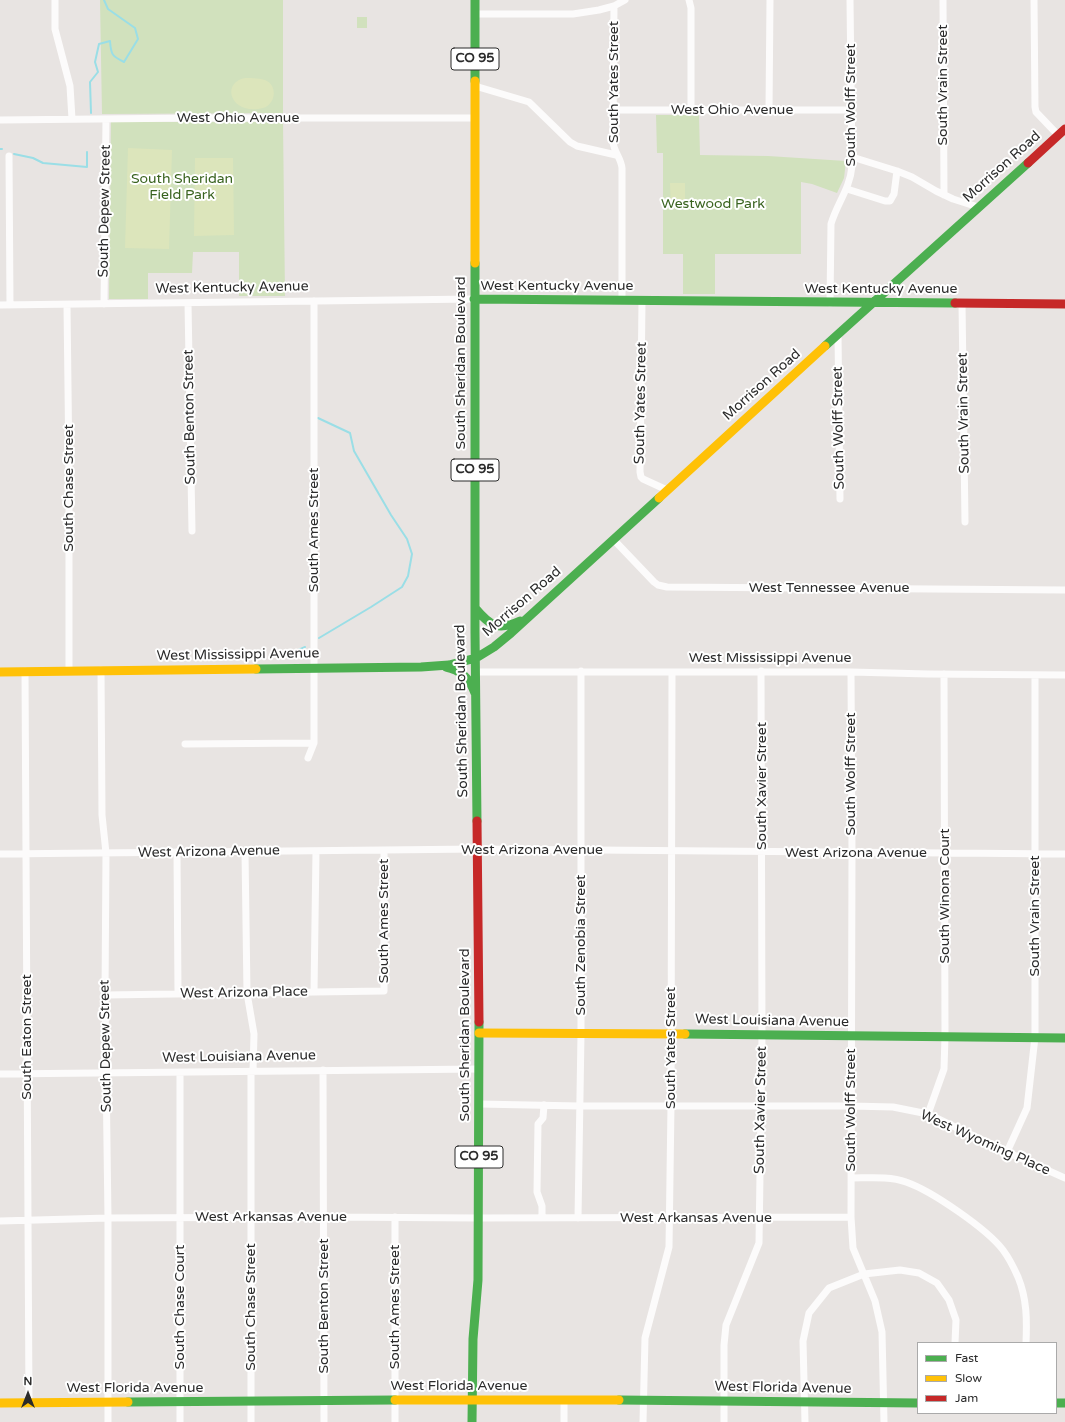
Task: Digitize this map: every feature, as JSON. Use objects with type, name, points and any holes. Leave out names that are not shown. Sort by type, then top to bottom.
[{"type":"main road","name":"South Sheridan Boulevard","points":[[472,1422],[473,1339],[478,1280],[479,1104],[478,849],[475,658],[475,0]]},
{"type":"main road","name":"Morrison Road","points":[[475,658],[499,643],[528,617],[1061,132]]},
{"type":"main road","name":"West Kentucky Avenue","points":[[474,299],[1065,304]]},
{"type":"main road","points":[[475,608],[488,623],[497,627],[510,626],[528,617]]},
{"type":"main road","name":"West Mississippi Avenue","points":[[0,672],[441,666],[457,664],[475,658]]},
{"type":"main road","points":[[441,666],[454,669],[463,674],[471,684],[476,696]]},
{"type":"main road","name":"West Louisiana Avenue","points":[[479,1033],[1065,1038]]},
{"type":"main road","name":"West Florida Avenue","points":[[0,1403],[472,1399],[917,1403]]},
{"type":"street","points":[[55,0],[55,29],[70,86],[72,119]]},
{"type":"street","points":[[475,14],[573,14],[614,6],[625,0]]},
{"type":"street","points":[[689,0],[691,8],[691,109]]},
{"type":"street","points":[[769,110],[770,0]]},
{"type":"street","name":"South Wolff Street","points":[[830,302],[832,224],[847,189],[852,157],[850,0]]},
{"type":"street","name":"South Vrain Street","points":[[943,0],[944,195]]},
{"type":"street","points":[[1034,0],[1036,112],[1061,132]]},
{"type":"street","name":"South Yates Street","points":[[614,6],[612,110],[613,145],[616,155],[622,164],[622,300]]},
{"type":"street","points":[[475,86],[529,102],[570,142],[577,146],[616,155]]},
{"type":"street","name":"West Ohio Avenue","points":[[612,110],[852,110]]},
{"type":"street","name":"West Ohio Avenue","points":[[0,120],[475,118]]},
{"type":"street","name":"South Depew Street","points":[[104,304],[106,119]]},
{"type":"street","points":[[9,156],[10,305]]},
{"type":"street","points":[[852,157],[897,171],[912,177],[944,195],[978,207]]},
{"type":"street","points":[[847,189],[890,201],[894,194],[897,171]]},
{"type":"street","name":"West Kentucky Avenue","points":[[0,305],[474,299]]},
{"type":"street","name":"South Yates Street","points":[[642,300],[640,472],[643,479],[667,490]]},
{"type":"street","name":"South Ames Street","points":[[308,758],[314,743],[314,301]]},
{"type":"street","name":"South Benton Street","points":[[188,303],[192,531]]},
{"type":"street","name":"South Vrain Street","points":[[962,303],[965,522]]},
{"type":"street","name":"South Chase Street","points":[[67,305],[70,470],[69,671]]},
{"type":"street","name":"South Wolff Street","points":[[838,334],[840,499]]},
{"type":"street","name":"West Tennessee Avenue","points":[[614,539],[654,582],[658,585],[667,587],[1065,590]]},
{"type":"street","name":"South Depew Street","points":[[101,670],[102,815],[106,853],[105,994],[108,1218],[108,1422]]},
{"type":"street","name":"South Eaton Street","points":[[25,671],[29,1402]]},
{"type":"street","name":"South Zenobia Street","points":[[578,1218],[581,1034],[581,671]]},
{"type":"street","name":"West Mississippi Avenue","points":[[476,672],[761,671],[1065,675]]},
{"type":"street","name":"South Xavier Street","points":[[724,1422],[724,1345],[726,1325],[759,1243],[762,1036],[761,671]]},
{"type":"street","name":"South Yates Street","points":[[643,1422],[645,1338],[669,1246],[671,1105],[672,672]]},
{"type":"street","name":"South Wolff Street","points":[[851,672],[851,1217],[853,1248],[875,1301],[882,1332],[884,1422]]},
{"type":"street","name":"South Winona Court","points":[[928,1114],[944,1069],[944,674]]},
{"type":"street","name":"South Vrain Street","points":[[1007,1152],[1027,1108],[1035,1037],[1035,675]]},
{"type":"street","points":[[185,744],[314,743]]},
{"type":"street","name":"West Arizona Avenue","points":[[0,854],[478,849],[1065,854]]},
{"type":"street","name":"South Ames Street","points":[[384,850],[384,991]]},
{"type":"street","points":[[314,992],[316,851]]},
{"type":"street","points":[[177,852],[178,994]]},
{"type":"street","name":"South Chase Street","points":[[245,852],[247,993],[254,1034],[252,1071],[251,1218],[252,1422]]},
{"type":"street","name":"West Arizona Place","points":[[105,994],[384,991]]},
{"type":"street","name":"West Louisiana Avenue","points":[[0,1074],[479,1069]]},
{"type":"street","name":"South Benton Street","points":[[323,1070],[324,1422]]},
{"type":"street","name":"South Chase Court","points":[[180,1073],[180,1422]]},
{"type":"street","name":"West Wyoming Place","points":[[479,1104],[579,1106],[671,1105],[893,1107],[928,1114],[1065,1178]]},
{"type":"street","points":[[542,1218],[542,1206],[537,1192],[538,1124],[542,1118],[544,1105]]},
{"type":"street","points":[[851,1178],[877,1178],[905,1182],[935,1197],[982,1229],[1003,1250],[1018,1278],[1027,1308],[1026,1342]]},
{"type":"street","name":"West Arkansas Avenue","points":[[0,1220],[324,1217],[851,1217]]},
{"type":"street","name":"South Ames Street","points":[[395,1217],[395,1422]]},
{"type":"street","points":[[805,1422],[803,1341],[809,1313],[829,1288],[864,1274],[900,1270],[919,1273],[937,1283],[949,1300],[956,1320],[955,1342]]},
{"type":"street","points":[[564,1400],[564,1422]]},
{"type":"green space","points":[[100,0],[283,0],[283,113],[102,114]]},
{"type":"green space","points":[[357,17],[367,17],[367,28],[357,28]]},
{"type":"green space","points":[[245,78],[262,79],[267,81],[273,87],[274,96],[267,106],[252,109],[243,107],[233,98],[231,92],[233,86],[237,81]]},
{"type":"green space","name":"Westwood Park","points":[[656,115],[699,115],[700,155],[768,156],[846,161],[844,178],[837,193],[812,184],[801,182],[801,254],[715,254],[715,294],[683,294],[683,254],[663,254],[663,153],[657,153]]},
{"type":"green space","name":"South Sheridan Field Park","points":[[111,122],[283,122],[285,296],[239,296],[239,252],[193,252],[192,273],[148,273],[148,299],[109,299]]},
{"type":"green space","points":[[128,148],[172,150],[169,249],[125,248]]},
{"type":"green space","points":[[195,158],[233,158],[234,235],[194,236]]},
{"type":"green space","points":[[670,183],[685,183],[685,206],[671,207]]},
{"type":"waterway","points":[[91,113],[90,82],[98,72],[95,62],[99,44],[110,41],[113,54],[124,62],[138,39],[135,28],[108,9],[104,0]]},
{"type":"waterway","points":[[14,154],[33,158],[43,163],[87,167],[87,152]]},
{"type":"waterway","points":[[318,418],[350,433],[354,451],[391,515],[407,539],[412,554],[408,576],[402,587],[319,638]]},
{"type":"waterway","points":[[294,652],[305,647]]},
{"type":"traffic: fast","points":[[475,0],[475,81]]},
{"type":"traffic: fast","points":[[825,346],[1028,163]]},
{"type":"traffic: fast","points":[[475,263],[475,632],[477,821]]},
{"type":"traffic: fast","points":[[474,299],[955,303]]},
{"type":"traffic: fast","points":[[256,669],[421,667],[449,665],[476,658],[494,647],[511,633],[659,498]]},
{"type":"traffic: fast","points":[[475,608],[485,619],[495,625],[506,626],[520,621]]},
{"type":"traffic: fast","points":[[446,667],[456,670],[468,679],[475,693]]},
{"type":"traffic: fast","points":[[472,1422],[473,1339],[478,1280],[479,1022]]},
{"type":"traffic: fast","points":[[685,1034],[1065,1038]]},
{"type":"traffic: fast","points":[[128,1402],[395,1400]]},
{"type":"traffic: fast","points":[[619,1400],[917,1403]]},
{"type":"traffic: fast","points":[[1057,1403],[1065,1403]]},
{"type":"traffic: slow","points":[[475,81],[475,263]]},
{"type":"traffic: slow","points":[[659,498],[825,346]]},
{"type":"traffic: slow","points":[[0,672],[256,669]]},
{"type":"traffic: slow","points":[[479,1033],[685,1034]]},
{"type":"traffic: slow","points":[[395,1400],[619,1400]]},
{"type":"traffic: slow","points":[[0,1403],[128,1402]]},
{"type":"traffic: jam","points":[[1028,163],[1065,129]]},
{"type":"traffic: jam","points":[[955,303],[1065,304]]},
{"type":"traffic: jam","points":[[477,821],[479,1022]]}]
